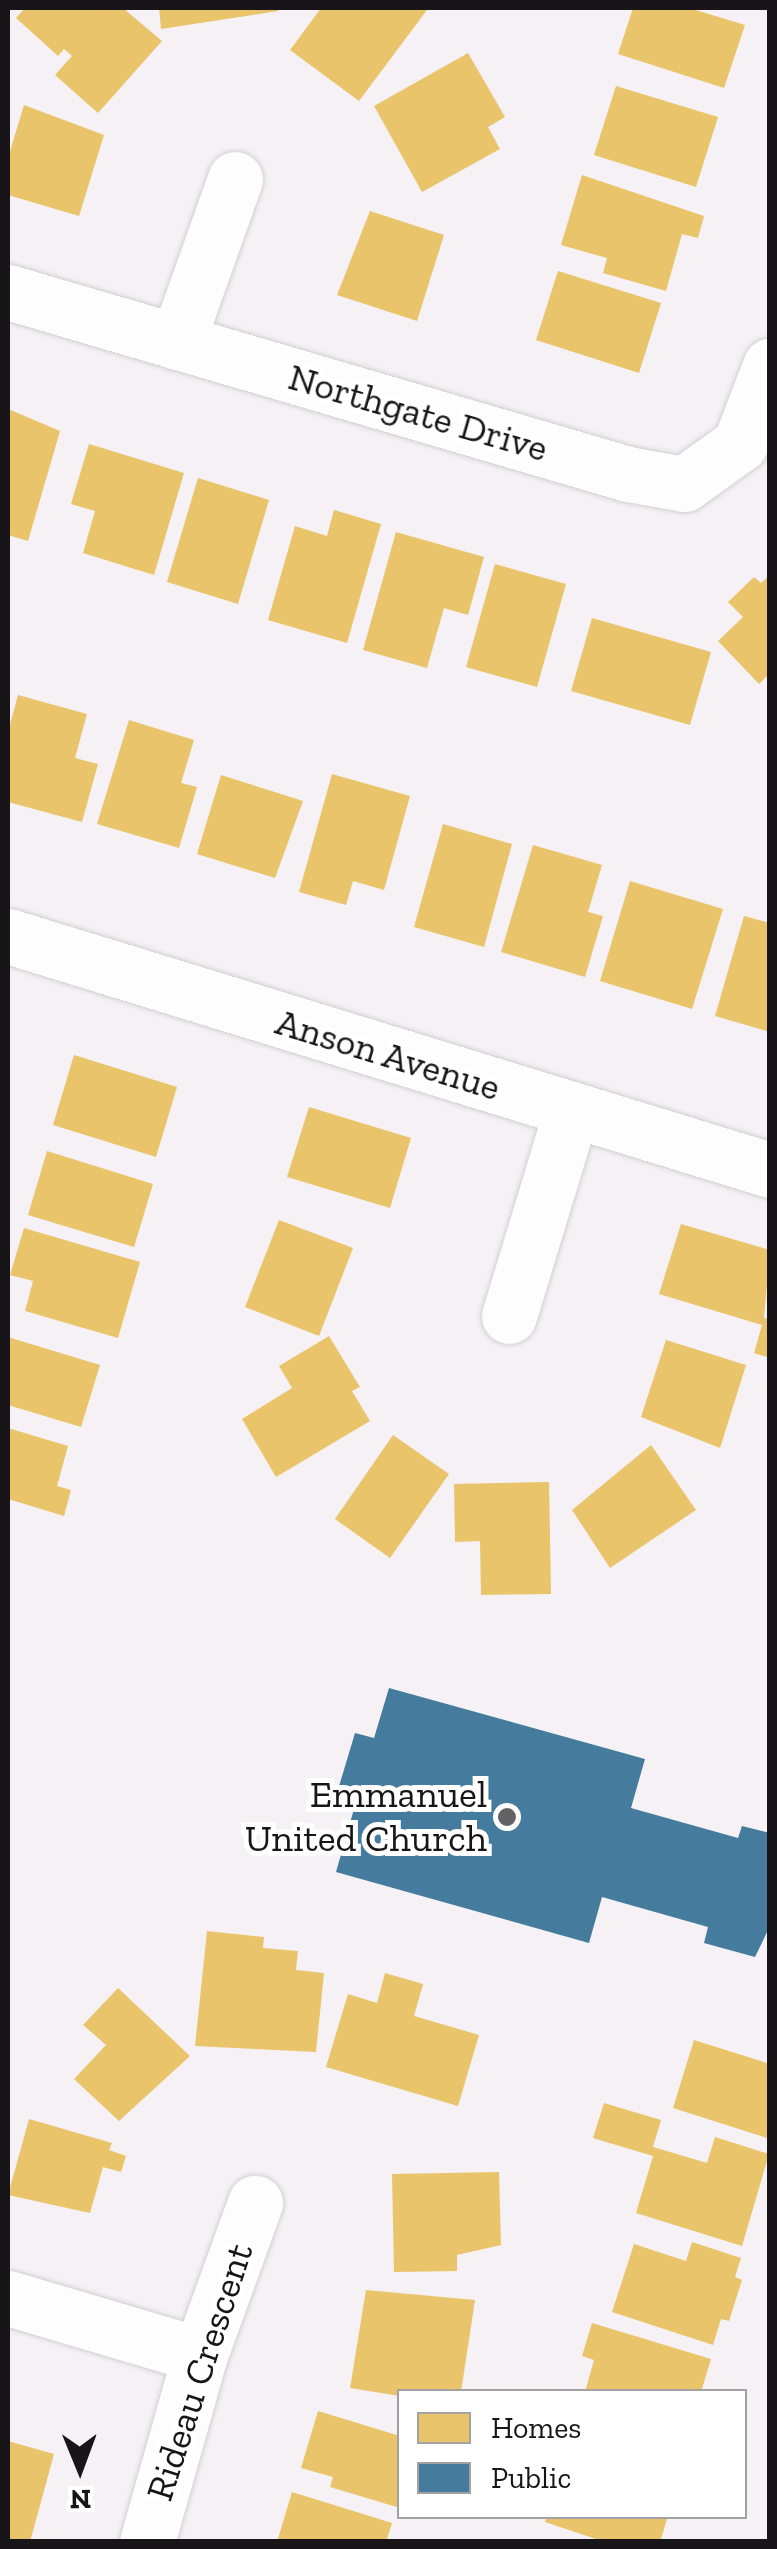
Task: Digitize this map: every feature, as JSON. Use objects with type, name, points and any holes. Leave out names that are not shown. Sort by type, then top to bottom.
[{"type":"street","points":[[177,342],[235,179]]},
{"type":"street","name":"Northgate Drive","points":[[8,292],[628,474],[684,484],[740,444],[770,366]]},
{"type":"street","name":"Anson Avenue","points":[[8,936],[770,1170]]},
{"type":"street","points":[[509,1316],[571,1112]]},
{"type":"street","name":"Rideau Crescent","points":[[147,2542],[200,2354],[255,2203]]},
{"type":"street","points":[[8,2298],[200,2354]]},
{"type":"building: Homes","points":[[25,8],[123,8],[162,41],[98,113],[55,75],[72,56],[64,49],[58,56],[16,18]]},
{"type":"building: Homes","points":[[159,8],[278,8],[278,11],[161,29]]},
{"type":"building: Homes","points":[[321,8],[427,10],[359,101],[290,50]]},
{"type":"building: Homes","points":[[633,8],[689,8],[745,25],[724,88],[618,54]]},
{"type":"building: Homes","points":[[468,53],[505,117],[488,127],[500,149],[422,192],[374,106]]},
{"type":"building: Homes","points":[[616,86],[718,117],[696,187],[594,155]]},
{"type":"building: Homes","points":[[24,105],[104,135],[79,216],[8,195],[8,158]]},
{"type":"building: Homes","points":[[582,175],[704,216],[698,238],[682,234],[666,291],[603,273],[607,258],[561,245]]},
{"type":"building: Homes","points":[[370,211],[444,235],[417,321],[337,295]]},
{"type":"building: Homes","points":[[558,271],[661,303],[639,373],[536,340]]},
{"type":"building: Homes","points":[[8,409],[60,431],[28,541],[8,535]]},
{"type":"building: Homes","points":[[89,444],[184,473],[154,575],[83,553],[95,511],[71,504]]},
{"type":"building: Homes","points":[[198,478],[269,500],[238,604],[167,582]]},
{"type":"building: Homes","points":[[334,510],[381,524],[347,643],[268,620],[295,526],[327,536]]},
{"type":"building: Homes","points":[[396,532],[484,557],[468,615],[444,608],[427,668],[363,650]]},
{"type":"building: Homes","points":[[495,564],[566,584],[537,687],[466,667]]},
{"type":"building: Homes","points":[[770,575],[770,673],[759,684],[718,641],[743,617],[728,602],[754,577],[761,583]]},
{"type":"building: Homes","points":[[592,618],[711,652],[690,725],[571,691]]},
{"type":"building: Homes","points":[[18,695],[87,714],[75,758],[98,764],[82,822],[8,802],[8,732]]},
{"type":"building: Homes","points":[[129,720],[194,740],[181,783],[197,787],[179,848],[97,824]]},
{"type":"building: Homes","points":[[332,774],[410,796],[384,890],[353,881],[346,905],[299,892]]},
{"type":"building: Homes","points":[[221,775],[303,801],[275,878],[197,854]]},
{"type":"building: Homes","points":[[443,824],[512,844],[484,947],[414,927]]},
{"type":"building: Homes","points":[[533,845],[602,865],[588,912],[603,916],[585,977],[501,952]]},
{"type":"building: Homes","points":[[630,881],[723,909],[692,1009],[600,981]]},
{"type":"building: Homes","points":[[744,916],[770,923],[770,1032],[715,1016]]},
{"type":"building: Homes","points":[[74,1055],[177,1087],[156,1157],[53,1125]]},
{"type":"building: Homes","points":[[309,1107],[411,1138],[390,1208],[287,1177]]},
{"type":"building: Homes","points":[[47,1151],[153,1184],[134,1247],[28,1215]]},
{"type":"building: Homes","points":[[279,1220],[353,1248],[319,1336],[245,1307]]},
{"type":"building: Homes","points":[[681,1224],[770,1250],[764,1318],[770,1319],[770,1358],[754,1353],[762,1325],[659,1294]]},
{"type":"building: Homes","points":[[24,1228],[140,1262],[118,1338],[25,1311],[33,1281],[10,1275]]},
{"type":"building: Homes","points":[[329,1336],[360,1387],[352,1391],[370,1421],[276,1477],[242,1419],[292,1388],[279,1366]]},
{"type":"building: Homes","points":[[8,1337],[100,1365],[81,1427],[8,1405]]},
{"type":"building: Homes","points":[[666,1340],[746,1365],[720,1448],[641,1417]]},
{"type":"building: Homes","points":[[8,1428],[68,1446],[57,1486],[71,1490],[64,1516],[8,1499]]},
{"type":"building: Homes","points":[[393,1435],[449,1474],[390,1558],[335,1519]]},
{"type":"building: Homes","points":[[651,1445],[696,1510],[610,1568],[572,1510]]},
{"type":"building: Homes","points":[[549,1482],[551,1594],[481,1595],[480,1541],[455,1542],[454,1484]]},
{"type":"building: Homes","points":[[207,1931],[264,1937],[263,1948],[298,1951],[296,1970],[324,1973],[316,2052],[195,2046]]},
{"type":"building: Homes","points":[[385,1973],[423,1984],[414,2016],[479,2035],[458,2106],[326,2067],[348,1994],[377,2003]]},
{"type":"building: Homes","points":[[118,1988],[190,2056],[119,2121],[74,2079],[106,2045],[83,2025]]},
{"type":"building: Homes","points":[[694,2040],[770,2064],[770,2139],[673,2108]]},
{"type":"building: Homes","points":[[604,2103],[661,2120],[653,2147],[707,2163],[715,2137],[769,2154],[742,2246],[636,2213],[653,2156],[593,2138]]},
{"type":"building: Homes","points":[[29,2119],[112,2143],[109,2150],[126,2156],[121,2172],[103,2167],[90,2213],[8,2195]]},
{"type":"building: Homes","points":[[499,2172],[501,2245],[457,2255],[457,2271],[394,2272],[392,2174]]},
{"type":"building: Homes","points":[[692,2242],[741,2258],[735,2277],[742,2280],[729,2321],[721,2319],[713,2345],[612,2312],[634,2244],[686,2261]]},
{"type":"building: Homes","points":[[366,2290],[475,2300],[461,2389],[397,2389],[397,2396],[350,2388]]},
{"type":"building: Homes","points":[[592,2323],[711,2359],[702,2389],[586,2389],[594,2360],[582,2356]]},
{"type":"building: Homes","points":[[318,2411],[397,2435],[397,2507],[330,2487],[333,2477],[301,2468]]},
{"type":"building: Homes","points":[[8,2441],[54,2454],[30,2542],[8,2542]]},
{"type":"building: Homes","points":[[292,2492],[392,2523],[386,2542],[277,2542]]},
{"type":"building: Homes","points":[[667,2519],[660,2542],[605,2542],[545,2522]]},
{"type":"building: Public","name":"Emmanuel United Church","points":[[389,1688],[645,1759],[631,1808],[738,1838],[742,1826],[770,1833],[770,1926],[755,1957],[704,1943],[708,1927],[602,1897],[589,1943],[336,1872],[354,1809],[334,1803],[355,1733],[374,1738]]},
{"type":"place","name":"Emmanuel United Church","points":[[507,1817]]}]
